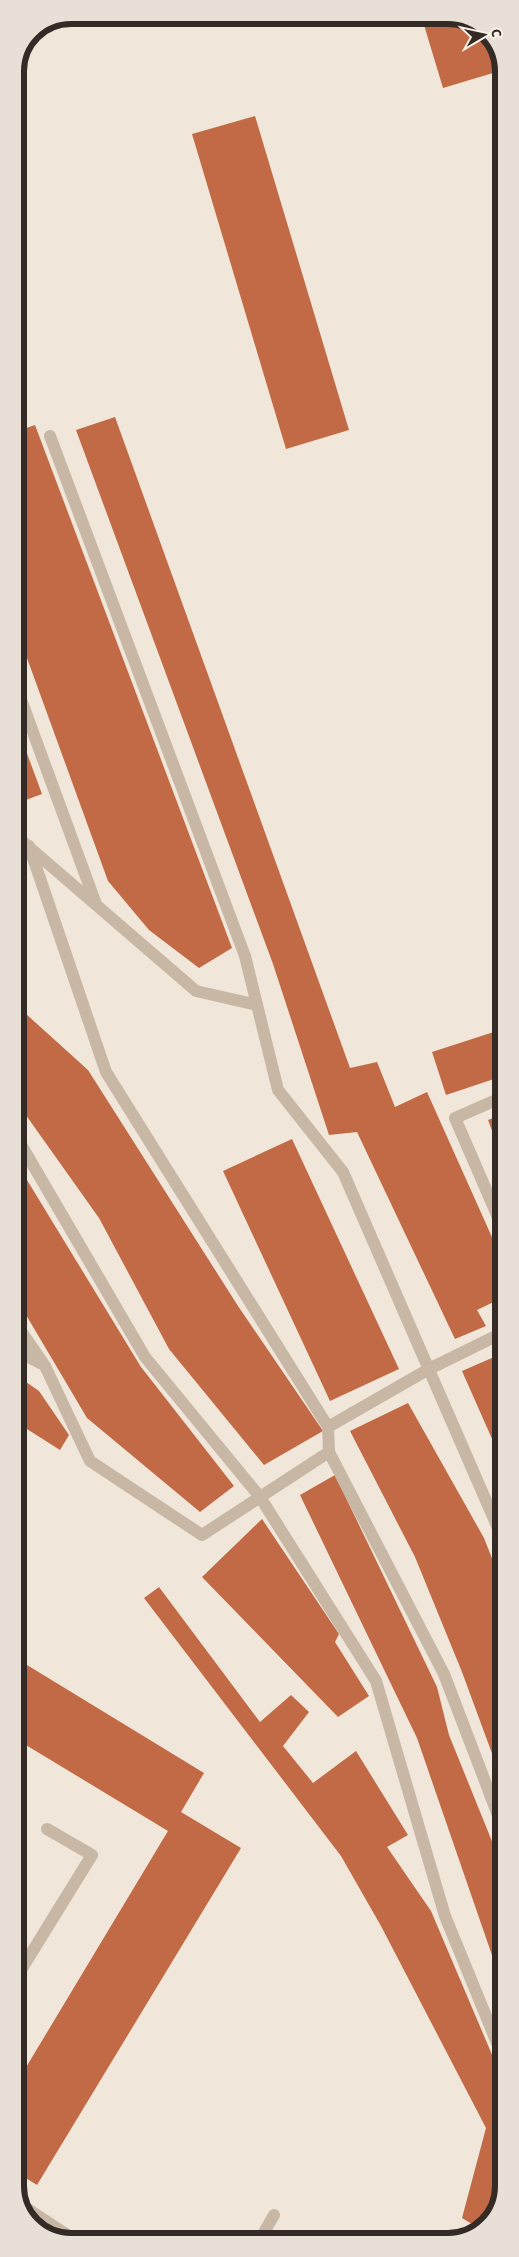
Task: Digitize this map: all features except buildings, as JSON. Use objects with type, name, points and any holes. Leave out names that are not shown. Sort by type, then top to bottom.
[{"type":"lane","points":[[50,436],[245,956],[278,1090],[343,1172],[495,1521]]},
{"type":"lane","points":[[24,707],[97,906]]},
{"type":"lane","points":[[24,842],[196,991],[257,1004]]},
{"type":"lane","points":[[29,846],[106,1072],[328,1427],[329,1452],[444,1674],[495,1808]]},
{"type":"lane","points":[[495,1101],[455,1118],[495,1210]]},
{"type":"lane","points":[[24,1150],[145,1357],[260,1497],[376,1681],[445,1916],[495,2038]]},
{"type":"lane","points":[[24,1336],[45,1366],[90,1461],[202,1535],[329,1452]]},
{"type":"lane","points":[[328,1427],[429,1369],[495,1336]]},
{"type":"lane","points":[[24,1355],[45,1366]]},
{"type":"lane","points":[[24,1965],[92,1855],[47,1829]]},
{"type":"lane","points":[[31,2211],[64,2232]]},
{"type":"lane","points":[[263,2233],[274,2215]]}]
